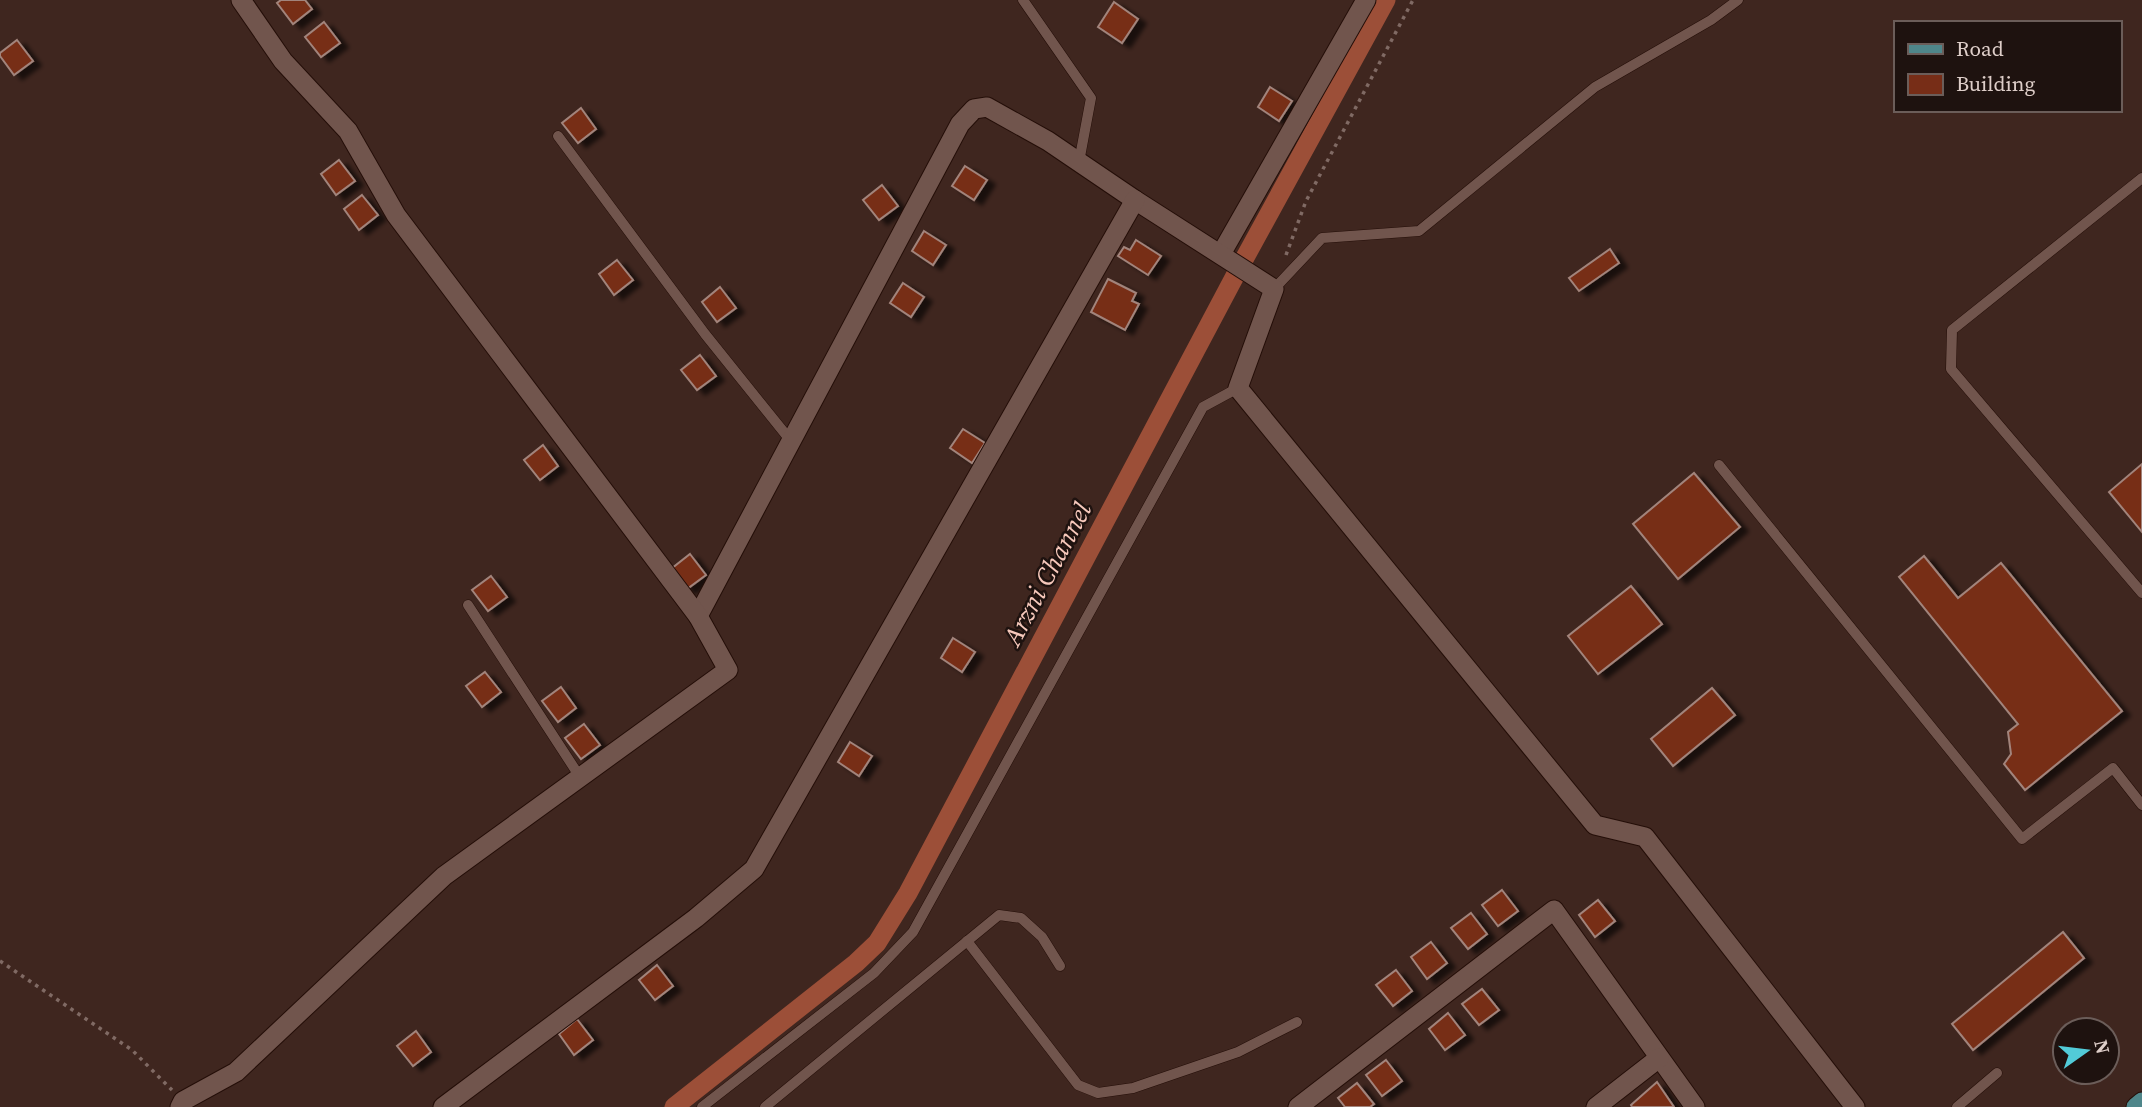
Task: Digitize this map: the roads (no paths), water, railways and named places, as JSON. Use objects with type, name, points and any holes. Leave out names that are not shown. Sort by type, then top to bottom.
[{"type":"main road","points":[[2136,1107],[2142,1102]]},
{"type":"street","points":[[181,1104],[236,1072],[444,876],[728,670],[698,615],[396,215],[348,131],[283,61],[241,0]]},
{"type":"street","points":[[1227,258],[1366,0]]},
{"type":"street","points":[[698,615],[960,124],[974,109],[987,107],[1048,141],[1274,289],[1238,388],[1595,825],[1645,837],[1855,1107]]},
{"type":"street","points":[[443,1107],[696,918],[754,869],[1135,200]]},
{"type":"street","points":[[1298,1107],[1554,910],[1695,1107]]},
{"type":"street","points":[[1596,1107],[1659,1058]]},
{"type":"street","points":[[181,1104],[205,1107]]},
{"type":"lane","points":[[1023,0],[1091,98],[1080,162]]},
{"type":"lane","points":[[1274,289],[1322,238],[1419,231],[1595,87],[1711,20],[1738,0]]},
{"type":"lane","points":[[558,136],[705,334],[790,441]]},
{"type":"lane","points":[[2142,178],[1952,330],[1951,369],[2142,593]]},
{"type":"lane","points":[[702,1107],[874,973],[913,932],[1203,407],[1238,388]]},
{"type":"lane","points":[[1719,465],[2022,839],[2113,768],[2142,805]]},
{"type":"lane","points":[[468,605],[580,777]]},
{"type":"lane","points":[[765,1107],[999,915],[1021,918],[1042,937],[1059,966]]},
{"type":"lane","points":[[967,941],[1078,1085],[1098,1093],[1133,1088],[1238,1052],[1297,1022]]},
{"type":"lane","points":[[1957,1107],[1997,1073]]},
{"type":"waterway","name":"Arzni Channel","points":[[674,1107],[856,963],[877,943],[908,893],[1236,274],[1386,0]]}]
